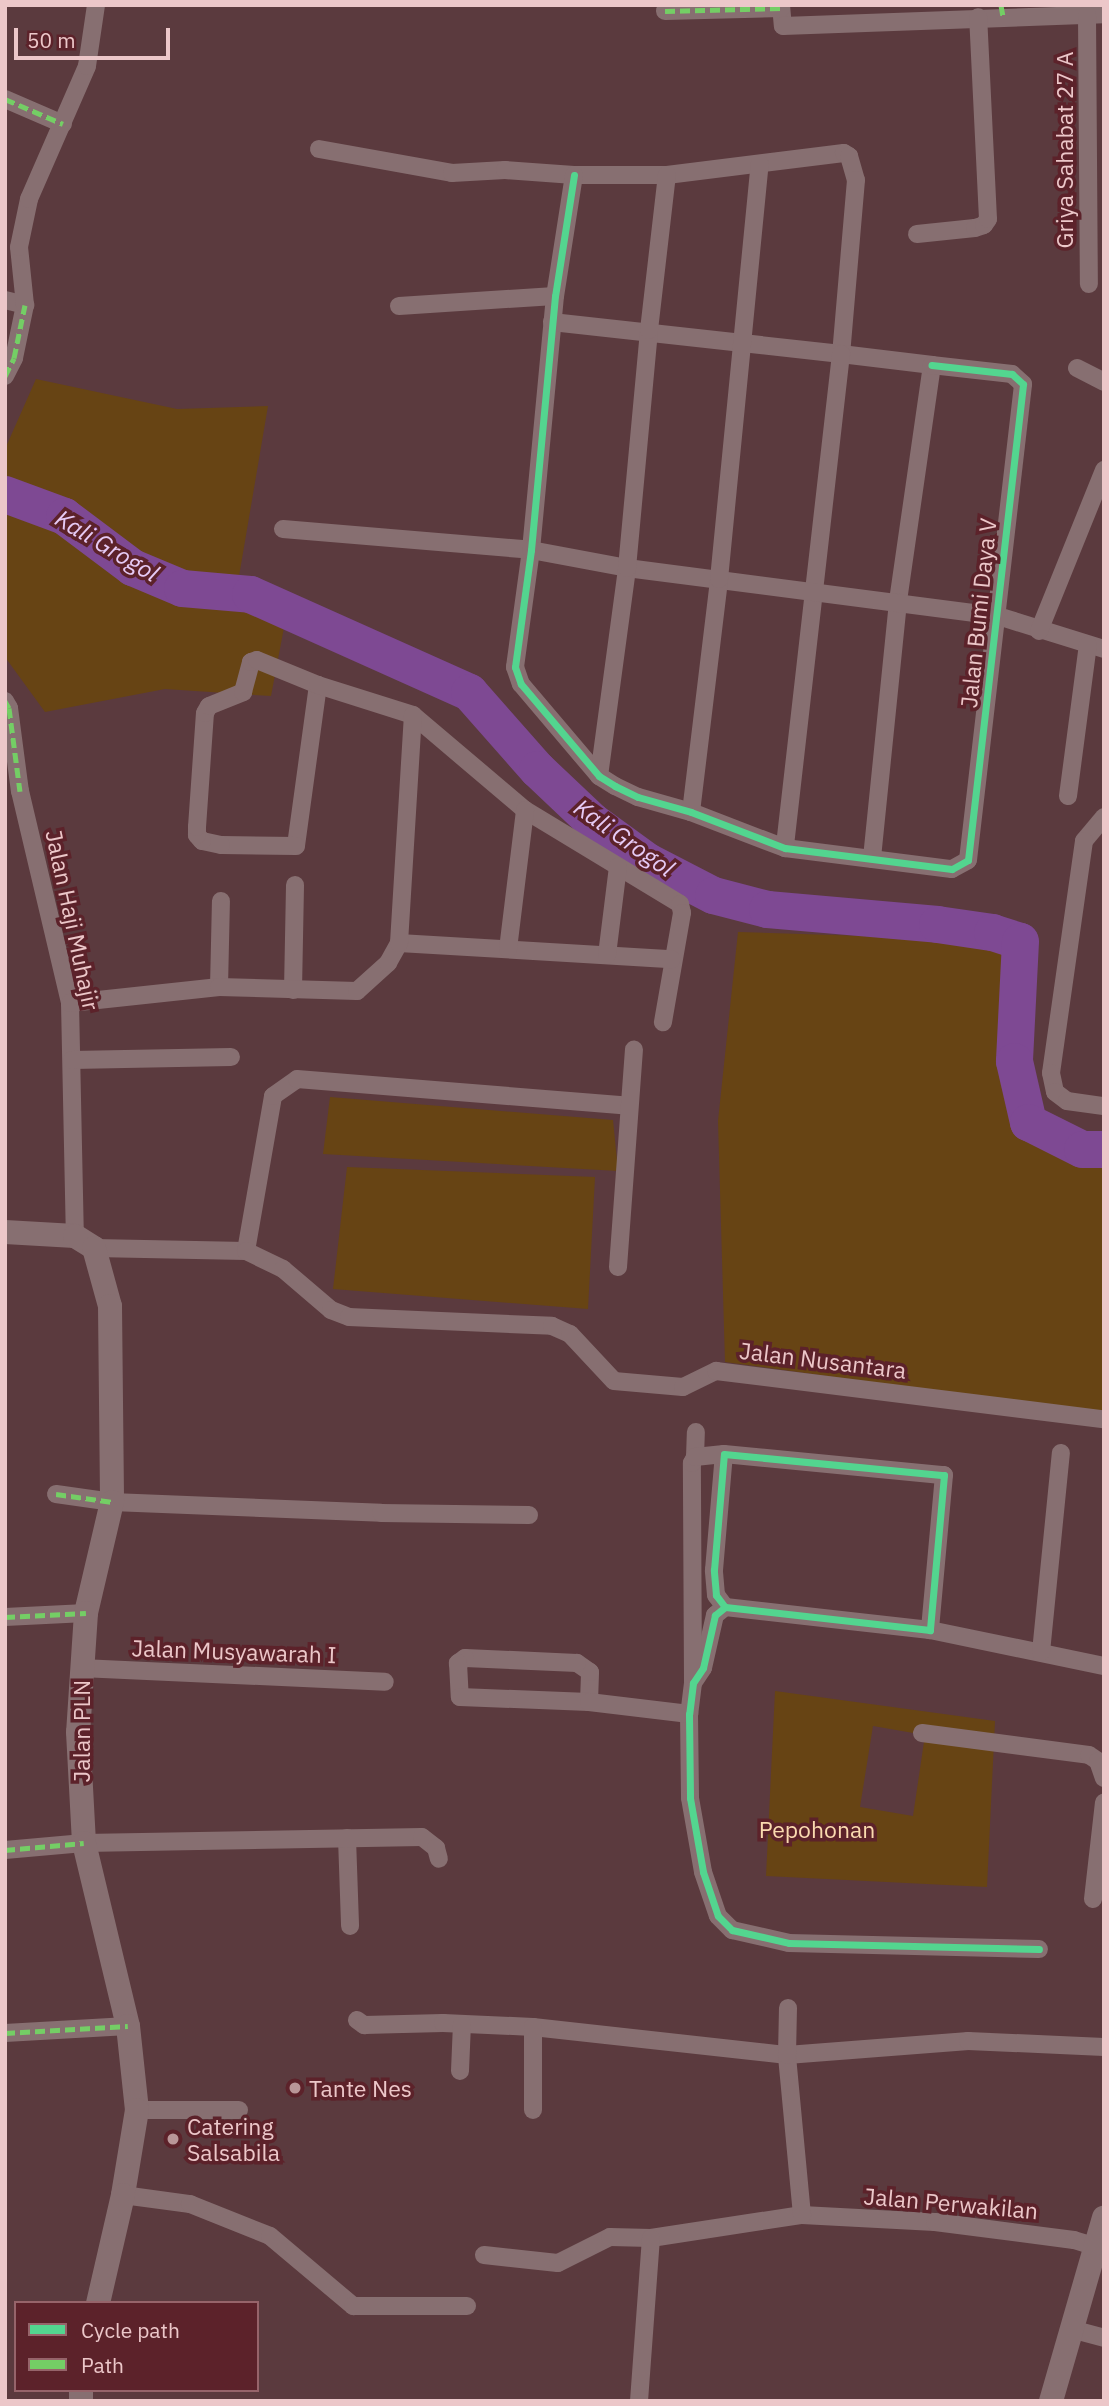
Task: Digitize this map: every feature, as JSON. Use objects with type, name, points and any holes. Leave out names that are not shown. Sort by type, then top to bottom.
[{"type":"street","points":[[5,376],[14,358],[25,305],[19,247],[29,199],[87,66],[96,5]]},
{"type":"street","points":[[665,11],[781,6],[783,26],[978,18],[1002,11],[1096,15]]},
{"type":"street","name":"Griya Sahabat 27 A","points":[[1089,284],[1096,15]]},
{"type":"street","points":[[917,234],[975,228],[984,225],[988,219],[978,18]]},
{"type":"street","points":[[5,99],[63,124]]},
{"type":"street","points":[[319,149],[452,173],[505,170],[574,175],[667,175],[844,153],[854,163],[856,180],[841,354],[812,591],[785,848]]},
{"type":"street","points":[[691,812],[719,579],[760,164]]},
{"type":"street","points":[[552,321],[932,365],[898,602],[872,859],[785,848],[691,812],[638,797],[599,776],[516,676],[531,550],[552,321],[574,175]]},
{"type":"street","points":[[599,776],[627,568],[649,331],[667,175]]},
{"type":"street","points":[[399,306],[555,296]]},
{"type":"street","points":[[5,300],[25,305]]},
{"type":"street","name":"Jalan Bumi Daya V","points":[[872,859],[952,869],[968,860],[998,616],[1023,384],[1012,374],[932,365]]},
{"type":"street","points":[[1077,369],[1104,382]]},
{"type":"street","points":[[1039,631],[1104,470]]},
{"type":"street","points":[[283,529],[531,550],[627,568],[998,616],[1096,647],[1068,796]]},
{"type":"street","points":[[318,685],[296,846],[221,845],[202,841],[197,835],[197,827],[205,713],[209,706],[243,692],[248,664],[257,660],[318,685],[413,715],[525,810],[683,909],[663,1022]]},
{"type":"street","name":"Jalan Haji Muhajir","points":[[5,701],[9,708],[20,791],[70,1003],[84,1242]]},
{"type":"street","points":[[70,1003],[219,987],[357,991],[388,963],[399,943],[413,715]]},
{"type":"street","points":[[508,949],[525,810]]},
{"type":"street","points":[[1104,817],[1084,842],[1051,1073],[1055,1092],[1067,1101],[1104,1106]]},
{"type":"street","points":[[607,956],[618,867]]},
{"type":"street","points":[[293,990],[295,885]]},
{"type":"street","points":[[219,987],[221,901]]},
{"type":"street","points":[[399,943],[672,960]]},
{"type":"street","points":[[618,1267],[634,1050]]},
{"type":"street","points":[[72,1060],[232,1057]]},
{"type":"street","points":[[5,1232],[84,1242],[246,1251],[273,1096],[297,1079],[629,1105]]},
{"type":"street","name":"Jalan PLN","points":[[84,1242],[110,1306],[112,1502],[86,1613],[81,1668],[78,1732],[84,1843],[128,2026],[137,2109],[124,2195],[98,2301]]},
{"type":"street","name":"Jalan Nusantara","points":[[246,1251],[283,1269],[331,1310],[349,1317],[552,1326],[570,1334],[614,1381],[683,1387],[716,1371],[1104,1419]]},
{"type":"street","points":[[696,1432],[695,1457],[692,1463],[693,1683],[689,1714],[690,1798],[703,1872],[718,1916],[732,1930],[789,1943],[1039,1949]]},
{"type":"street","points":[[1041,1652],[1061,1453]]},
{"type":"street","points":[[695,1457],[724,1454],[944,1475],[930,1630]]},
{"type":"street","points":[[693,1683],[703,1668],[715,1615],[721,1601],[714,1570],[724,1454]]},
{"type":"street","points":[[56,1493],[112,1502],[381,1513],[529,1515]]},
{"type":"street","points":[[693,1587],[721,1601],[930,1630],[1104,1665]]},
{"type":"street","points":[[5,1616],[86,1613]]},
{"type":"street","points":[[589,1702],[590,1672],[577,1663],[465,1658],[458,1662],[460,1697],[589,1702],[689,1714]]},
{"type":"street","name":"Jalan Musyawarah I","points":[[81,1668],[385,1682]]},
{"type":"street","points":[[922,1732],[1088,1755],[1098,1761],[1104,1778]]},
{"type":"street","points":[[1093,1899],[1104,1803]]},
{"type":"street","points":[[5,1850],[84,1843],[422,1837],[436,1848],[439,1859]]},
{"type":"street","points":[[347,1838],[350,1926]]},
{"type":"street","points":[[788,2008],[787,2055],[802,2216]]},
{"type":"street","points":[[357,2020],[364,2025],[462,2024],[533,2027],[787,2055],[968,2041],[1104,2047]]},
{"type":"street","points":[[460,2071],[462,2024]]},
{"type":"street","points":[[5,2033],[128,2026]]},
{"type":"street","points":[[533,2027],[533,2110]]},
{"type":"street","points":[[137,2109],[239,2110]]},
{"type":"street","points":[[124,2195],[190,2204],[270,2236],[353,2306],[467,2306]]},
{"type":"street","name":"Jalan Perwakilan","points":[[484,2255],[558,2263],[610,2237],[651,2238],[802,2216],[935,2222],[1074,2240],[1094,2246]]},
{"type":"street","points":[[1051,2401],[1104,2217]]},
{"type":"street","points":[[639,2401],[651,2238]]},
{"type":"street","points":[[1071,2329],[1104,2338]]},
{"type":"green space","points":[[36,379],[177,409],[268,406],[236,594],[286,617],[271,696],[165,689],[45,712],[5,657],[5,449]]},
{"type":"green space","points":[[738,932],[1020,941],[1014,1061],[1028,1122],[1082,1149],[1104,1149],[1104,1414],[725,1362],[718,1121]]},
{"type":"green space","points":[[330,1097],[613,1120],[618,1171],[323,1154]]},
{"type":"green space","points":[[347,1167],[595,1177],[588,1309],[333,1289]]},
{"type":"green space","name":"Pepohonan","points":[[775,1691],[995,1721],[987,1887],[766,1876]],"holes":[[[873,1726],[925,1735],[913,1816],[860,1807]]]},
{"type":"waterway","name":"Kali Grogol","points":[[5,494],[64,516],[132,567],[182,588],[250,594],[469,692],[537,769],[592,821],[647,861],[713,895],[767,909],[937,924],[992,932],[1020,941],[1014,1061],[1028,1122],[1082,1149],[1104,1149]]},
{"type":"marked path","points":[[1001,5],[1003,16]]},
{"type":"marked path","points":[[665,11],[781,8]]},
{"type":"marked path","points":[[5,99],[63,124]]},
{"type":"marked path","points":[[5,376],[14,358],[25,305]]},
{"type":"marked path","points":[[5,701],[9,708],[20,791]]},
{"type":"marked path","points":[[56,1494],[112,1502]]},
{"type":"marked path","points":[[5,1617],[86,1613]]},
{"type":"marked path","points":[[5,1850],[84,1843]]},
{"type":"marked path","points":[[5,2033],[128,2026]]},
{"type":"cycle path","points":[[574,175],[555,296],[531,550],[515,667],[521,684],[599,776],[615,786],[638,797],[691,812],[785,848],[952,869],[968,860],[1023,384],[1012,374],[932,365]]},
{"type":"cycle path","points":[[725,1607],[716,1595],[714,1570],[724,1454],[944,1475],[930,1630],[725,1607],[715,1615],[703,1668],[693,1683],[689,1714],[690,1798],[703,1872],[718,1916],[732,1930],[789,1943],[1039,1949]]},
{"type":"place","name":"Tante Nes","points":[[295,2088]]},
{"type":"place","name":"Catering Salsabila","points":[[173,2139]]}]
